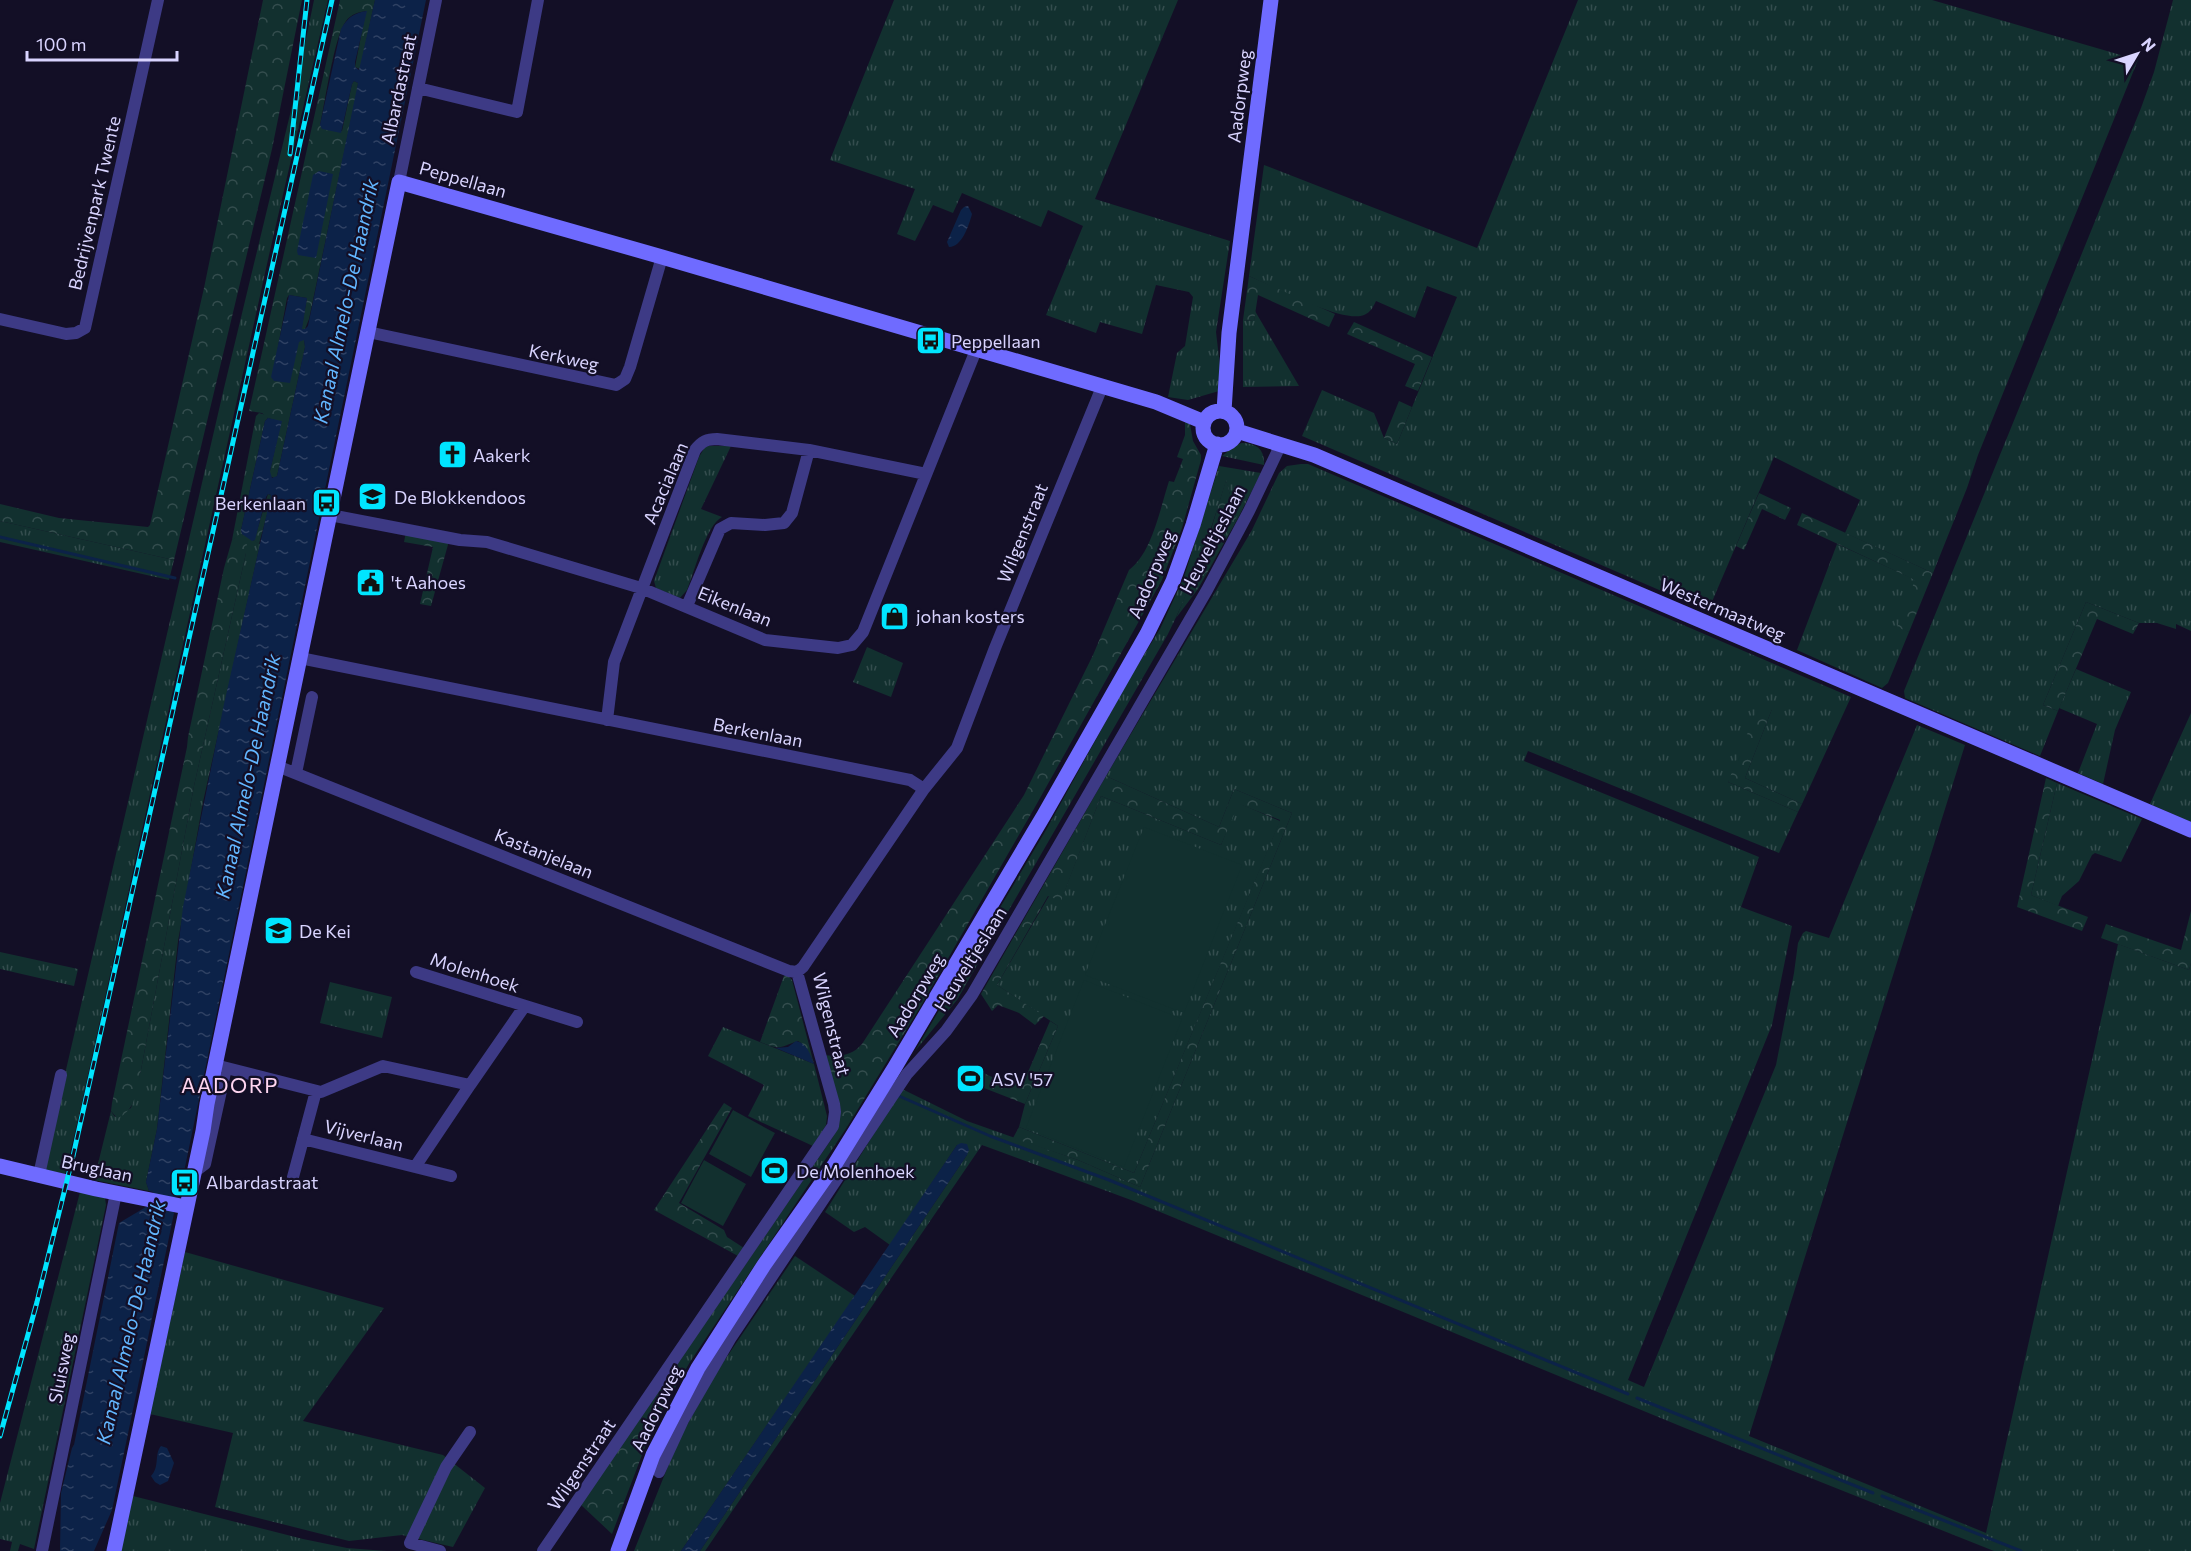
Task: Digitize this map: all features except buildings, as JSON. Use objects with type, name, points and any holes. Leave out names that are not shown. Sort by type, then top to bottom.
[{"type":"street","name":"Bedrijvenpark Twente","points":[[0,319],[66,334],[76,333],[85,328],[158,0]]},
{"type":"street","name":"Albardastraat","points":[[114,1551],[193,1173],[221,1067],[277,766],[436,0]]},
{"type":"street","points":[[418,88],[517,112],[538,0]]},
{"type":"street","name":"Aadorpweg","points":[[1224,411],[1229,333],[1271,0]]},
{"type":"street","name":"Peppellaan","points":[[399,182],[662,256],[1156,402],[1204,422]]},
{"type":"street","name":"Kerkweg","points":[[368,332],[616,385],[624,379],[630,367],[662,256]]},
{"type":"street","name":"Eikenlaan","points":[[330,515],[460,540],[487,542],[641,588],[765,640],[838,648],[852,645],[863,632],[976,350]]},
{"type":"street","name":"Wilgenstraat","points":[[543,1551],[831,1131],[835,1119],[834,1104],[797,972],[804,967],[924,789],[957,748],[995,648],[1102,387]]},
{"type":"street","points":[[1216,411],[1224,411],[1234,419],[1237,431],[1233,439],[1226,444],[1217,444],[1206,436],[1204,422],[1216,411]]},
{"type":"street","name":"Westermaatweg","points":[[1237,431],[1314,455],[2191,830]]},
{"type":"street","name":"Acacialaan","points":[[607,720],[614,662],[699,444],[708,439],[717,439],[809,450],[926,474]]},
{"type":"street","name":"Aadorpweg","points":[[618,1551],[653,1455],[698,1368],[764,1265],[835,1164],[1044,814],[1148,634],[1173,581],[1193,525],[1217,444]]},
{"type":"street","name":"Heuveltjeslaan","points":[[659,1472],[683,1420],[730,1339],[907,1074],[946,1030],[972,995],[1207,590],[1281,444]]},
{"type":"street","points":[[687,606],[720,529],[731,523],[765,525],[784,523],[792,513],[809,450]]},
{"type":"street","name":"Berkenlaan","points":[[300,658],[910,780],[924,789]]},
{"type":"street","points":[[296,773],[312,697]]},
{"type":"street","name":"Kastanjelaan","points":[[277,766],[789,971],[797,972]]},
{"type":"street","name":"Molenhoek","points":[[416,972],[577,1022]]},
{"type":"street","name":"Molenhoek","points":[[470,1085],[524,1007]]},
{"type":"street","points":[[221,1067],[321,1092],[383,1066],[470,1085]]},
{"type":"street","points":[[39,1175],[61,1076]]},
{"type":"street","name":"Vijverlaan","points":[[415,1167],[470,1085]]},
{"type":"street","name":"Vijverlaan","points":[[293,1177],[316,1091]]},
{"type":"street","name":"Vijverlaan","points":[[303,1139],[451,1176]]},
{"type":"street","name":"Bruglaan","points":[[0,1166],[186,1207]]},
{"type":"street","name":"Sluisweg","points":[[42,1551],[116,1193]]},
{"type":"street","points":[[440,1551],[410,1543],[446,1467],[470,1432]]},
{"type":"green space","points":[[263,0],[302,0],[272,149],[174,560],[0,521],[0,504],[59,518],[148,527],[150,525],[204,288]]},
{"type":"green space","points":[[314,0],[328,0],[269,255],[65,1174],[43,1169],[224,388],[293,102]]},
{"type":"green space","points":[[340,0],[375,0],[360,69],[355,67],[366,11],[353,15],[346,21],[330,70],[320,125],[342,131],[354,81],[358,83],[357,91],[305,329],[302,329],[302,326],[307,298],[289,295],[287,298],[272,379],[300,340],[304,340],[305,347],[277,476],[274,478],[270,476],[270,471],[281,422],[268,418],[262,413],[249,411]]},
{"type":"green space","points":[[894,0],[1178,0],[1095,199],[1230,241],[1216,332],[1220,366],[1219,391],[1188,400],[1168,397],[1177,353],[1185,346],[1193,297],[1189,292],[1156,285],[1142,334],[1100,322],[1096,333],[1046,315],[1083,226],[1048,210],[1041,227],[962,193],[953,213],[933,205],[915,241],[897,234],[915,189],[830,160]]},
{"type":"green space","points":[[1578,0],[1932,0],[2138,60],[1978,455],[1933,573],[1845,533],[1860,500],[1774,457],[1708,611],[1302,436],[1322,390],[1374,413],[1384,438],[1397,444],[1457,297],[1427,286],[1415,318],[1376,301],[1372,309],[1364,315],[1354,316],[1307,303],[1249,276],[1264,165],[1477,248]]},
{"type":"green space","points":[[2173,0],[2191,0],[2191,631],[2176,624],[2176,629],[2157,623],[2139,623],[2086,602],[2043,705],[2058,711],[2040,756],[1905,698],[1904,691],[2141,108],[2154,72]]},
{"type":"green space","points":[[1249,276],[1335,314],[1329,327],[1258,295],[1254,321],[1243,320]]},
{"type":"green space","points":[[1255,311],[1299,386],[1243,387],[1243,320],[1254,321]]},
{"type":"green space","points":[[1354,322],[1432,357],[1418,391],[1405,386],[1415,364],[1347,334]]},
{"type":"green space","points":[[1399,401],[1412,407],[1397,444],[1384,438]]},
{"type":"green space","points":[[259,413],[268,418],[265,421],[242,534],[232,540],[256,416]]},
{"type":"green space","points":[[1185,420],[1190,424],[1193,441],[1201,455],[1201,460],[1182,528],[1162,580],[919,1009],[847,1127],[837,1115],[823,1055],[844,1055],[854,1051],[862,1044],[1024,795],[1093,655],[1129,570],[1144,553],[1149,542],[1169,481],[1174,482],[1183,459],[1177,457],[1185,435]]},
{"type":"green space","points":[[1242,443],[1252,444],[1259,448],[1263,455],[1264,465],[1222,456]]},
{"type":"green space","points":[[731,446],[701,509],[722,517],[711,529],[687,590],[680,598],[656,588],[654,581],[699,457],[705,447]]},
{"type":"green space","points":[[1308,464],[1851,697],[1802,804],[1745,778],[1772,709],[1728,782],[1798,812],[1779,853],[1528,751],[1524,761],[1759,857],[1741,907],[1792,926],[1772,1025],[1628,1380],[1644,1387],[1776,1065],[1798,943],[1806,931],[1829,938],[1917,725],[1965,745],[1749,1436],[1986,1533],[2118,944],[2189,970],[2191,963],[2191,1551],[1994,1551],[1685,1428],[1131,1200],[982,1145],[705,1551],[700,1551],[967,1155],[957,1145],[890,1245],[865,1227],[854,1232],[825,1212],[902,1089],[967,1121],[1078,1160],[1140,1187],[1292,813],[1234,789],[1219,827],[1106,776],[1252,530],[1279,473],[1287,466]]},
{"type":"green space","points":[[1219,466],[1261,473],[1237,520],[1226,481],[1200,558],[1168,634],[957,1000],[915,1051],[1046,830],[1131,676],[1160,629],[1184,577]]},
{"type":"green space","points":[[1226,480],[1237,520],[1198,589],[1176,618],[1206,546]]},
{"type":"green space","points":[[1759,493],[1791,508],[1785,520],[1762,509],[1744,550],[1736,546]]},
{"type":"green space","points":[[268,494],[272,496],[259,544],[254,541]]},
{"type":"green space","points":[[1802,513],[1933,573],[1909,632],[1897,627],[1915,580],[1797,525]]},
{"type":"green space","points":[[0,521],[174,560],[169,580],[0,542]]},
{"type":"green space","points":[[406,532],[449,541],[431,606],[420,604],[433,547],[404,542]]},
{"type":"green space","points":[[240,534],[247,545],[246,553],[194,786],[138,1084],[132,1105],[117,1118],[111,1111],[112,1103],[188,737],[224,568],[232,540]]},
{"type":"green space","points":[[242,534],[260,544],[203,802],[178,941],[157,1129],[146,1182],[149,1191],[94,1180],[111,1111],[115,1117],[131,1108],[141,1070],[194,786],[246,553]]},
{"type":"green space","points":[[1837,544],[1916,580],[1898,626],[1909,632],[1888,683],[1882,688],[1797,650]]},
{"type":"green space","points":[[2086,602],[2139,623],[2133,634],[2097,619],[2058,711],[2043,705]]},
{"type":"green space","points":[[867,647],[903,663],[891,697],[853,682]]},
{"type":"green space","points":[[2076,669],[2131,692],[2115,730],[2103,784],[2078,773],[2097,724],[2059,708]]},
{"type":"green space","points":[[1760,702],[1772,709],[1745,778],[1802,804],[1798,812],[1728,782]]},
{"type":"green space","points":[[2191,713],[2191,822],[2150,804]]},
{"type":"green space","points":[[1106,776],[1219,827],[1234,789],[1292,813],[1140,1187],[1078,1160],[1013,1138],[1019,1127],[1134,1173],[1280,820],[1239,804],[1221,845],[1101,796],[1061,901],[1048,896],[997,985],[1044,1016],[1035,1025],[1019,1013],[998,1005],[992,1011],[981,994]]},
{"type":"green space","points":[[2046,778],[2057,783],[2031,895],[2088,917],[2082,931],[2017,907]]},
{"type":"green space","points":[[2057,783],[2142,819],[2121,862],[2095,853],[2092,855],[2079,881],[2062,896],[2058,906],[2031,895]]},
{"type":"green space","points":[[1101,796],[1221,845],[1238,803],[1280,821],[1134,1173],[1019,1127],[1025,1104],[1058,1026],[997,985],[1049,896],[1061,900]]},
{"type":"green space","points":[[1144,827],[1242,865],[1184,1013],[1085,975]]},
{"type":"green space","points":[[2191,911],[2189,970],[2101,938],[2106,924],[2181,950]]},
{"type":"green space","points":[[0,952],[78,969],[74,986],[0,969]]},
{"type":"green space","points":[[785,973],[792,980],[814,1064],[806,1048],[798,1041],[777,1047],[760,1042]]},
{"type":"green space","points":[[1084,980],[1182,1019],[1124,1167],[1026,1128]]},
{"type":"green space","points":[[330,982],[392,997],[382,1038],[320,1023]]},
{"type":"green space","points":[[1050,1021],[1058,1026],[1025,1104],[984,1088],[980,1091],[964,1084],[957,1077],[970,1065],[999,1079],[1013,1080],[1020,1077],[1028,1072]]},
{"type":"green space","points":[[723,1027],[814,1064],[827,1116],[826,1125],[813,1146],[748,1116],[764,1085],[708,1056]]},
{"type":"green space","points":[[724,1103],[732,1108],[679,1203],[724,1230],[727,1237],[744,1248],[738,1256],[654,1210]]},
{"type":"green space","points":[[733,1110],[775,1133],[751,1177],[709,1154]]},
{"type":"green space","points":[[837,1115],[847,1127],[690,1362],[664,1407],[653,1399],[833,1137]]},
{"type":"green space","points":[[704,1160],[746,1184],[723,1226],[681,1203]]},
{"type":"green space","points":[[80,1192],[105,1198],[106,1205],[34,1549],[20,1544],[18,1551],[10,1551],[12,1542],[0,1539],[0,1503]]},
{"type":"green space","points":[[185,1252],[384,1308],[303,1421],[443,1455],[485,1488],[453,1547],[402,1535],[349,1541],[215,1507],[233,1433],[150,1414]]},
{"type":"green space","points":[[795,1256],[855,1296],[681,1551],[634,1551],[679,1439],[718,1370]]},
{"type":"green space","points":[[653,1399],[664,1407],[645,1447],[612,1534],[580,1504]]},
{"type":"green space","points":[[129,1495],[303,1539],[347,1548],[386,1551],[117,1551]]},
{"type":"water","name":"Kanaal Almelo-De Haandrik","points":[[375,0],[426,0],[185,1167],[179,1194],[174,1198],[172,1209],[174,1213],[112,1510],[94,1551],[60,1551],[61,1493],[74,1445],[119,1223],[151,1204],[153,1192],[149,1191],[146,1182],[157,1129],[183,907],[224,704],[271,495],[268,494],[266,497],[255,540],[252,541],[242,534],[241,530],[265,421],[268,418],[282,421],[270,471],[272,478],[277,476],[305,347],[304,340],[299,342],[290,383],[274,381],[271,377],[289,295],[307,298],[302,329],[308,326],[358,83],[354,81],[352,84],[341,133],[322,129],[320,125],[341,29],[352,16],[367,11],[355,62],[355,67],[359,70]]},
{"type":"water","points":[[319,171],[333,174],[316,258],[298,255],[297,251],[313,175]]},
{"type":"water","points":[[968,206],[972,214],[967,229],[958,243],[949,247],[947,242],[961,210]]},
{"type":"water","points":[[796,1041],[805,1047],[814,1064],[776,1048],[788,1047]]},
{"type":"water","points":[[967,1144],[969,1150],[967,1155],[700,1551],[681,1551],[957,1145]]},
{"type":"water","points":[[161,1446],[167,1448],[174,1463],[168,1481],[160,1485],[151,1476]]},
{"type":"waterway","points":[[0,537],[175,578]]},
{"type":"waterway","points":[[899,1096],[990,1136],[1109,1180],[1628,1394]]},
{"type":"waterway","points":[[1637,1398],[1873,1493]]},
{"type":"waterway","points":[[1882,1496],[2021,1551]]},
{"type":"railway","points":[[290,154],[307,0]]},
{"type":"railway","points":[[0,1436],[37,1302],[73,1156],[332,0]]},
{"type":"place","name":"Peppellaan","points":[[930,341]]},
{"type":"place","name":"Aakerk","points":[[452,455]]},
{"type":"place","name":"De Blokkendoos","points":[[373,497]]},
{"type":"place","name":"Berkenlaan","points":[[327,503]]},
{"type":"place","name":"'t Aahoes","points":[[370,582]]},
{"type":"place","name":"johan kosters","points":[[895,616]]},
{"type":"place","name":"De Kei","points":[[278,931]]},
{"type":"place","name":"ASV '57","points":[[970,1079]]},
{"type":"place","name":"De Molenhoek","points":[[775,1171]]},
{"type":"place","name":"Albardastraat","points":[[185,1182]]},
{"type":"district","name":"AADORP","points":[[230,1084]]}]
